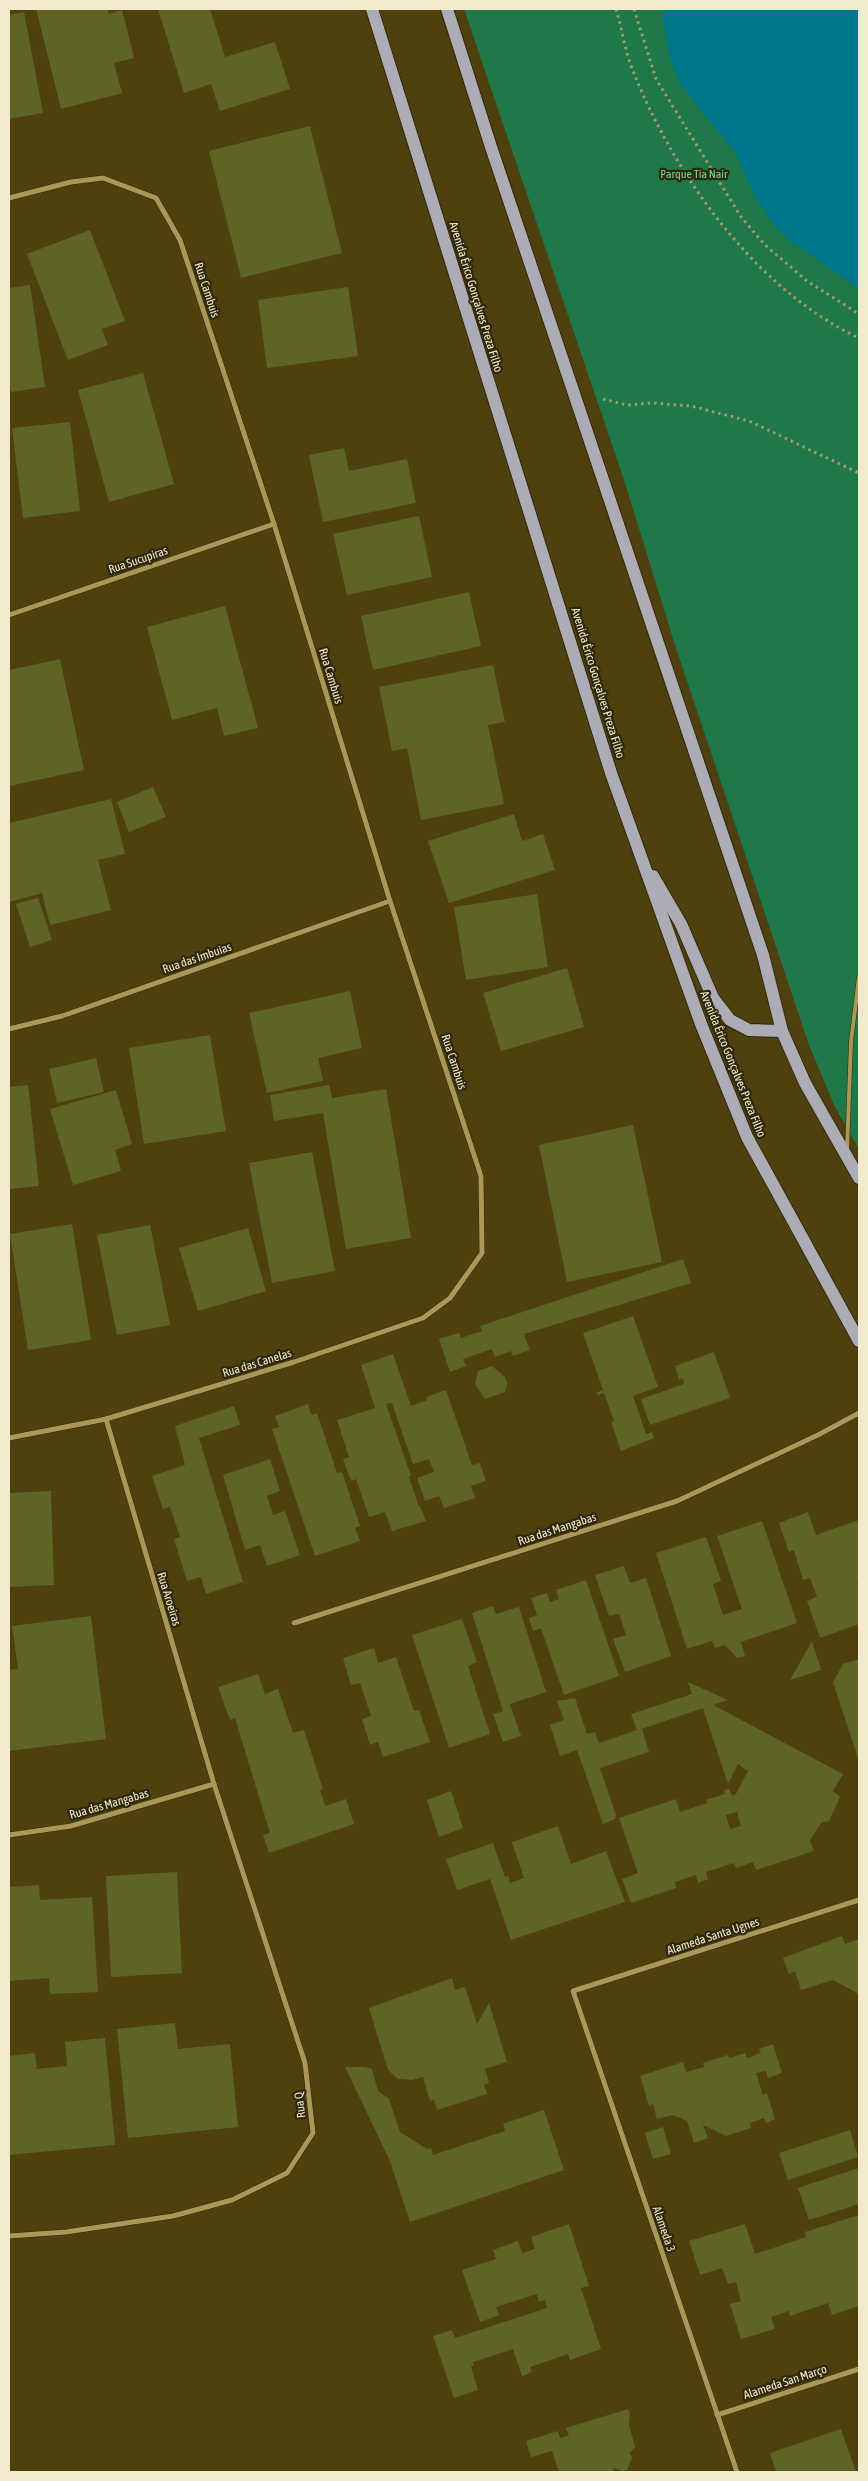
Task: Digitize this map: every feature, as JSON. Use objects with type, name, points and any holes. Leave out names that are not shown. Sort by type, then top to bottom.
[{"type":"main road","name":"Avenida Érico Gonçalves Preza Filho","points":[[372,9],[636,845],[701,1024],[746,1137],[859,1341]]},
{"type":"main road","points":[[447,9],[490,147],[763,954],[782,1031],[805,1083],[859,1178]]},
{"type":"main road","points":[[636,845],[681,924],[713,998],[724,1013],[730,1020],[749,1030],[782,1031]]},
{"type":"street","name":"Rua Cambuis","points":[[9,198],[71,182],[103,178],[156,198],[180,240],[274,524],[390,900],[481,1176],[482,1252]]},
{"type":"street","name":"Rua Sucupiras","points":[[9,614],[274,524]]},
{"type":"street","name":"Rua das Imbuias","points":[[9,1029],[62,1016],[390,900]]},
{"type":"street","name":"Rua das Canelas","points":[[9,1438],[106,1419],[294,1362],[423,1318],[450,1298],[482,1252]]},
{"type":"street","name":"Rua das Mangabas","points":[[294,1623],[677,1501],[818,1435],[859,1413]]},
{"type":"street","name":"Rua Aroeiras","points":[[106,1419],[214,1784]]},
{"type":"street","name":"Rua das Mangabas","points":[[9,1835],[71,1826],[214,1784]]},
{"type":"street","name":"Rua Q","points":[[9,2236],[66,2232],[173,2216],[232,2200],[288,2172],[313,2133],[305,2063],[214,1784]]},
{"type":"street","name":"Alameda Santa Ugnes","points":[[573,1991],[859,1900]]},
{"type":"street","name":"Alameda 3","points":[[573,1991],[737,2472]]},
{"type":"street","name":"Alameda San Março","points":[[717,2415],[859,2369]]},
{"type":"lane","points":[[847,1157],[851,1042],[859,977]]},
{"type":"path","points":[[616,9],[633,70],[658,127],[698,193],[758,267],[832,325],[859,338]]},
{"type":"path","points":[[634,9],[656,79],[741,217],[765,245],[807,281],[859,314]]},
{"type":"path","points":[[595,397],[626,406],[652,402],[691,406],[749,421],[859,473]]},
{"type":"green space","name":"Parque Tia Nair","points":[[464,9],[859,9],[859,1149],[835,1107],[809,1045],[675,645],[624,480]]},
{"type":"water","points":[[662,9],[859,9],[859,289],[789,240],[774,225],[755,197],[736,154],[679,82],[669,55]]},
{"type":"building","points":[[36,9],[107,9],[109,14],[122,10],[134,58],[114,63],[122,93],[61,109]]},
{"type":"building","points":[[158,9],[210,9],[225,57],[275,42],[290,89],[220,111],[211,84],[184,93]]},
{"type":"building","points":[[24,12],[43,113],[9,119],[9,15]]},
{"type":"building","points":[[310,126],[342,253],[241,278],[209,151]]},
{"type":"building","points":[[90,230],[125,321],[102,329],[108,345],[68,360],[27,254]]},
{"type":"building","points":[[30,285],[45,387],[11,392],[9,376],[9,288]]},
{"type":"building","points":[[348,287],[358,356],[267,368],[258,300]]},
{"type":"building","points":[[143,373],[174,484],[109,502],[78,390]]},
{"type":"building","points":[[70,422],[80,511],[23,518],[12,428]]},
{"type":"building","points":[[344,448],[349,471],[407,459],[416,503],[323,522],[309,455]]},
{"type":"building","points":[[419,516],[432,577],[347,595],[333,534]]},
{"type":"building","points":[[469,592],[481,646],[373,670],[361,616]]},
{"type":"building","points":[[225,606],[258,728],[224,736],[217,708],[172,720],[147,627]]},
{"type":"building","points":[[60,659],[84,770],[9,786],[9,670]]},
{"type":"building","points":[[493,665],[505,722],[488,725],[504,804],[421,820],[407,748],[392,751],[379,687]]},
{"type":"building","points":[[153,787],[166,817],[129,832],[117,802]]},
{"type":"building","points":[[111,799],[125,854],[98,860],[111,910],[50,925],[42,893],[9,902],[9,823]]},
{"type":"building","points":[[514,814],[522,841],[543,834],[555,870],[449,903],[428,841]]},
{"type":"building","points":[[537,894],[548,967],[466,980],[454,907]]},
{"type":"building","points":[[38,898],[52,940],[30,947],[16,904]]},
{"type":"building","points":[[567,968],[584,1027],[501,1051],[483,993]]},
{"type":"building","points":[[350,991],[362,1048],[318,1058],[323,1081],[267,1093],[249,1013]]},
{"type":"building","points":[[210,1035],[226,1131],[144,1144],[129,1048]]},
{"type":"building","points":[[96,1058],[104,1092],[57,1103],[49,1069]]},
{"type":"building","points":[[28,1085],[39,1186],[9,1189],[9,1087]]},
{"type":"building","points":[[329,1085],[332,1098],[386,1089],[411,1238],[346,1249],[323,1113],[274,1121],[270,1095]]},
{"type":"building","points":[[116,1090],[132,1144],[115,1150],[121,1171],[73,1185],[50,1109]]},
{"type":"building","points":[[633,1125],[662,1262],[567,1282],[539,1145]]},
{"type":"building","points":[[312,1152],[335,1271],[272,1283],[249,1163]]},
{"type":"building","points":[[72,1224],[91,1340],[28,1350],[10,1234]]},
{"type":"building","points":[[150,1225],[170,1325],[117,1335],[97,1235]]},
{"type":"building","points":[[248,1228],[266,1291],[198,1311],[179,1248]]},
{"type":"building","points":[[683,1259],[691,1283],[524,1334],[530,1350],[513,1356],[511,1351],[495,1357],[492,1349],[463,1359],[466,1366],[450,1372],[439,1339],[459,1333],[461,1338],[482,1331],[480,1326]]},
{"type":"building","points":[[633,1316],[658,1387],[633,1396],[646,1434],[652,1432],[654,1438],[621,1451],[611,1422],[614,1421],[604,1393],[598,1395],[596,1393],[603,1390],[583,1333]]},
{"type":"building","points":[[714,1352],[730,1398],[650,1425],[641,1399],[684,1384],[683,1378],[679,1380],[675,1366]]},
{"type":"building","points":[[393,1354],[411,1406],[427,1400],[426,1397],[446,1390],[472,1465],[480,1463],[486,1481],[471,1486],[475,1498],[444,1508],[439,1496],[425,1501],[417,1478],[434,1472],[429,1459],[413,1464],[392,1403],[386,1404],[411,1476],[409,1477],[419,1507],[426,1521],[392,1531],[385,1512],[369,1517],[356,1479],[351,1481],[343,1459],[349,1457],[337,1420],[375,1408],[361,1365]]},
{"type":"building","points":[[492,1366],[505,1377],[507,1383],[505,1392],[485,1399],[475,1384],[478,1371]]},
{"type":"building","points":[[308,1404],[311,1415],[317,1413],[337,1473],[342,1472],[360,1526],[355,1528],[360,1541],[315,1556],[272,1429],[279,1427],[275,1416]]},
{"type":"building","points":[[234,1406],[240,1425],[199,1438],[243,1582],[206,1594],[201,1577],[187,1581],[174,1539],[180,1537],[170,1507],[163,1509],[152,1476],[185,1465],[175,1426]]},
{"type":"building","points":[[270,1459],[280,1491],[267,1496],[273,1515],[285,1511],[300,1555],[267,1566],[260,1545],[245,1550],[223,1475]]},
{"type":"building","points":[[51,1491],[54,1585],[9,1587],[9,1493]]},
{"type":"building","points":[[808,1512],[816,1535],[859,1520],[859,1582],[857,1583],[859,1589],[859,1624],[820,1638],[807,1601],[817,1597],[810,1578],[803,1580],[794,1550],[789,1552],[779,1523]]},
{"type":"building","points":[[762,1521],[797,1623],[741,1642],[745,1656],[737,1658],[725,1645],[715,1648],[712,1641],[687,1649],[656,1553],[706,1537],[721,1581],[713,1584],[723,1615],[742,1609],[717,1536]]},
{"type":"building","points":[[624,1566],[630,1583],[646,1578],[671,1656],[625,1672],[613,1639],[626,1635],[619,1614],[609,1616],[595,1575]]},
{"type":"building","points":[[586,1580],[619,1676],[564,1695],[541,1628],[533,1631],[529,1618],[537,1615],[531,1598],[547,1593],[550,1602],[559,1599],[556,1590]]},
{"type":"building","points":[[493,1606],[496,1614],[519,1607],[546,1692],[510,1704],[521,1736],[503,1742],[493,1714],[503,1711],[472,1613]]},
{"type":"building","points":[[91,1616],[106,1739],[9,1751],[9,1670],[18,1669],[12,1626]]},
{"type":"building","points":[[462,1619],[477,1662],[468,1666],[490,1734],[449,1748],[412,1635]]},
{"type":"building","points":[[812,1641],[821,1670],[790,1680]]},
{"type":"building","points":[[374,1648],[378,1663],[396,1657],[414,1711],[419,1710],[430,1742],[383,1757],[378,1742],[370,1745],[362,1719],[371,1716],[360,1683],[351,1685],[343,1658]]},
{"type":"building","points":[[859,1659],[859,1761],[833,1682],[843,1664]]},
{"type":"building","points":[[258,1674],[265,1694],[278,1689],[293,1733],[304,1730],[323,1789],[320,1790],[325,1806],[346,1799],[354,1824],[269,1853],[263,1835],[270,1833],[235,1718],[230,1720],[218,1687]]},
{"type":"building","points":[[688,1682],[728,1700],[713,1705],[843,1774],[833,1791],[840,1797],[829,1821],[821,1823],[810,1840],[814,1851],[756,1870],[753,1862],[736,1868],[734,1863],[706,1872],[708,1879],[698,1883],[696,1875],[675,1882],[676,1888],[631,1903],[622,1879],[638,1873],[619,1818],[676,1799],[680,1812],[707,1803],[706,1800],[725,1794],[724,1790],[729,1789],[732,1796],[736,1794],[748,1771],[738,1764],[728,1784],[703,1708],[642,1729],[649,1752],[600,1768],[616,1815],[615,1819],[603,1824],[577,1750],[560,1756],[550,1725],[564,1720],[557,1701],[575,1698],[587,1734],[595,1732],[599,1743],[637,1730],[631,1714],[692,1694]],"holes":[[[737,1812],[741,1826],[730,1829],[726,1815]]]},
{"type":"building","points":[[451,1791],[463,1828],[439,1837],[427,1800]]},
{"type":"building","points":[[558,1826],[571,1864],[606,1851],[625,1902],[511,1940],[490,1879],[457,1890],[446,1859],[493,1843],[505,1877],[508,1876],[510,1883],[524,1878],[512,1842]]},
{"type":"building","points":[[177,1872],[182,1973],[111,1977],[106,1876]]},
{"type":"building","points":[[39,1885],[40,1900],[92,1897],[98,1992],[50,1994],[49,1978],[9,1981],[9,1887]]},
{"type":"building","points":[[842,1936],[845,1944],[859,1939],[859,1994],[833,1980],[801,1990],[795,1971],[789,1974],[783,1958]]},
{"type":"building","points":[[452,1978],[455,1990],[465,1987],[477,2024],[489,2003],[507,2062],[485,2069],[489,2083],[484,2085],[487,2094],[437,2110],[434,2100],[430,2101],[423,2077],[412,2080],[398,2079],[388,2070],[369,2008]]},
{"type":"building","points":[[175,2023],[178,2049],[230,2044],[238,2127],[128,2138],[117,2029]]},
{"type":"building","points":[[105,2038],[115,2145],[9,2155],[9,2056],[35,2053],[37,2069],[67,2066],[65,2042]]},
{"type":"building","points":[[773,2044],[782,2073],[768,2078],[766,2071],[756,2073],[763,2095],[767,2093],[775,2119],[766,2123],[764,2118],[750,2123],[751,2128],[726,2136],[703,2125],[708,2138],[694,2143],[687,2121],[673,2115],[657,2119],[653,2104],[649,2106],[640,2076],[683,2062],[686,2072],[704,2067],[703,2063],[728,2055],[729,2058],[745,2053],[747,2058],[761,2053],[759,2049]]},
{"type":"building","points":[[345,2067],[372,2069],[378,2091],[389,2099],[400,2132],[427,2149],[431,2148],[433,2155],[505,2131],[503,2124],[544,2110],[564,2170],[410,2222],[390,2161]]},
{"type":"building","points":[[663,2127],[671,2154],[653,2159],[645,2133]]},
{"type":"building","points":[[850,2130],[858,2157],[788,2180],[779,2153]]},
{"type":"building","points":[[859,2168],[859,2204],[809,2220],[798,2188]]},
{"type":"building","points":[[859,2215],[859,2306],[832,2315],[828,2303],[790,2316],[789,2311],[771,2317],[775,2329],[741,2339],[730,2304],[741,2301],[736,2282],[728,2284],[722,2268],[700,2275],[689,2241],[745,2224],[755,2254],[806,2237],[805,2232]]},
{"type":"building","points":[[569,2224],[589,2286],[581,2288],[601,2349],[570,2360],[568,2354],[530,2367],[532,2372],[522,2376],[513,2349],[473,2362],[474,2365],[471,2367],[478,2390],[454,2398],[433,2336],[452,2330],[455,2338],[547,2308],[545,2300],[539,2302],[537,2294],[496,2307],[499,2315],[480,2322],[462,2270],[496,2259],[493,2250],[518,2241],[522,2253],[535,2249],[531,2237]]},
{"type":"building","points":[[628,2409],[630,2415],[629,2425],[635,2447],[630,2453],[632,2458],[627,2470],[622,2471],[614,2468],[612,2472],[559,2472],[552,2451],[531,2457],[526,2441],[558,2431],[560,2438],[564,2437],[569,2435],[566,2428]]},
{"type":"building","points":[[841,2429],[856,2472],[776,2472],[770,2453]]}]
